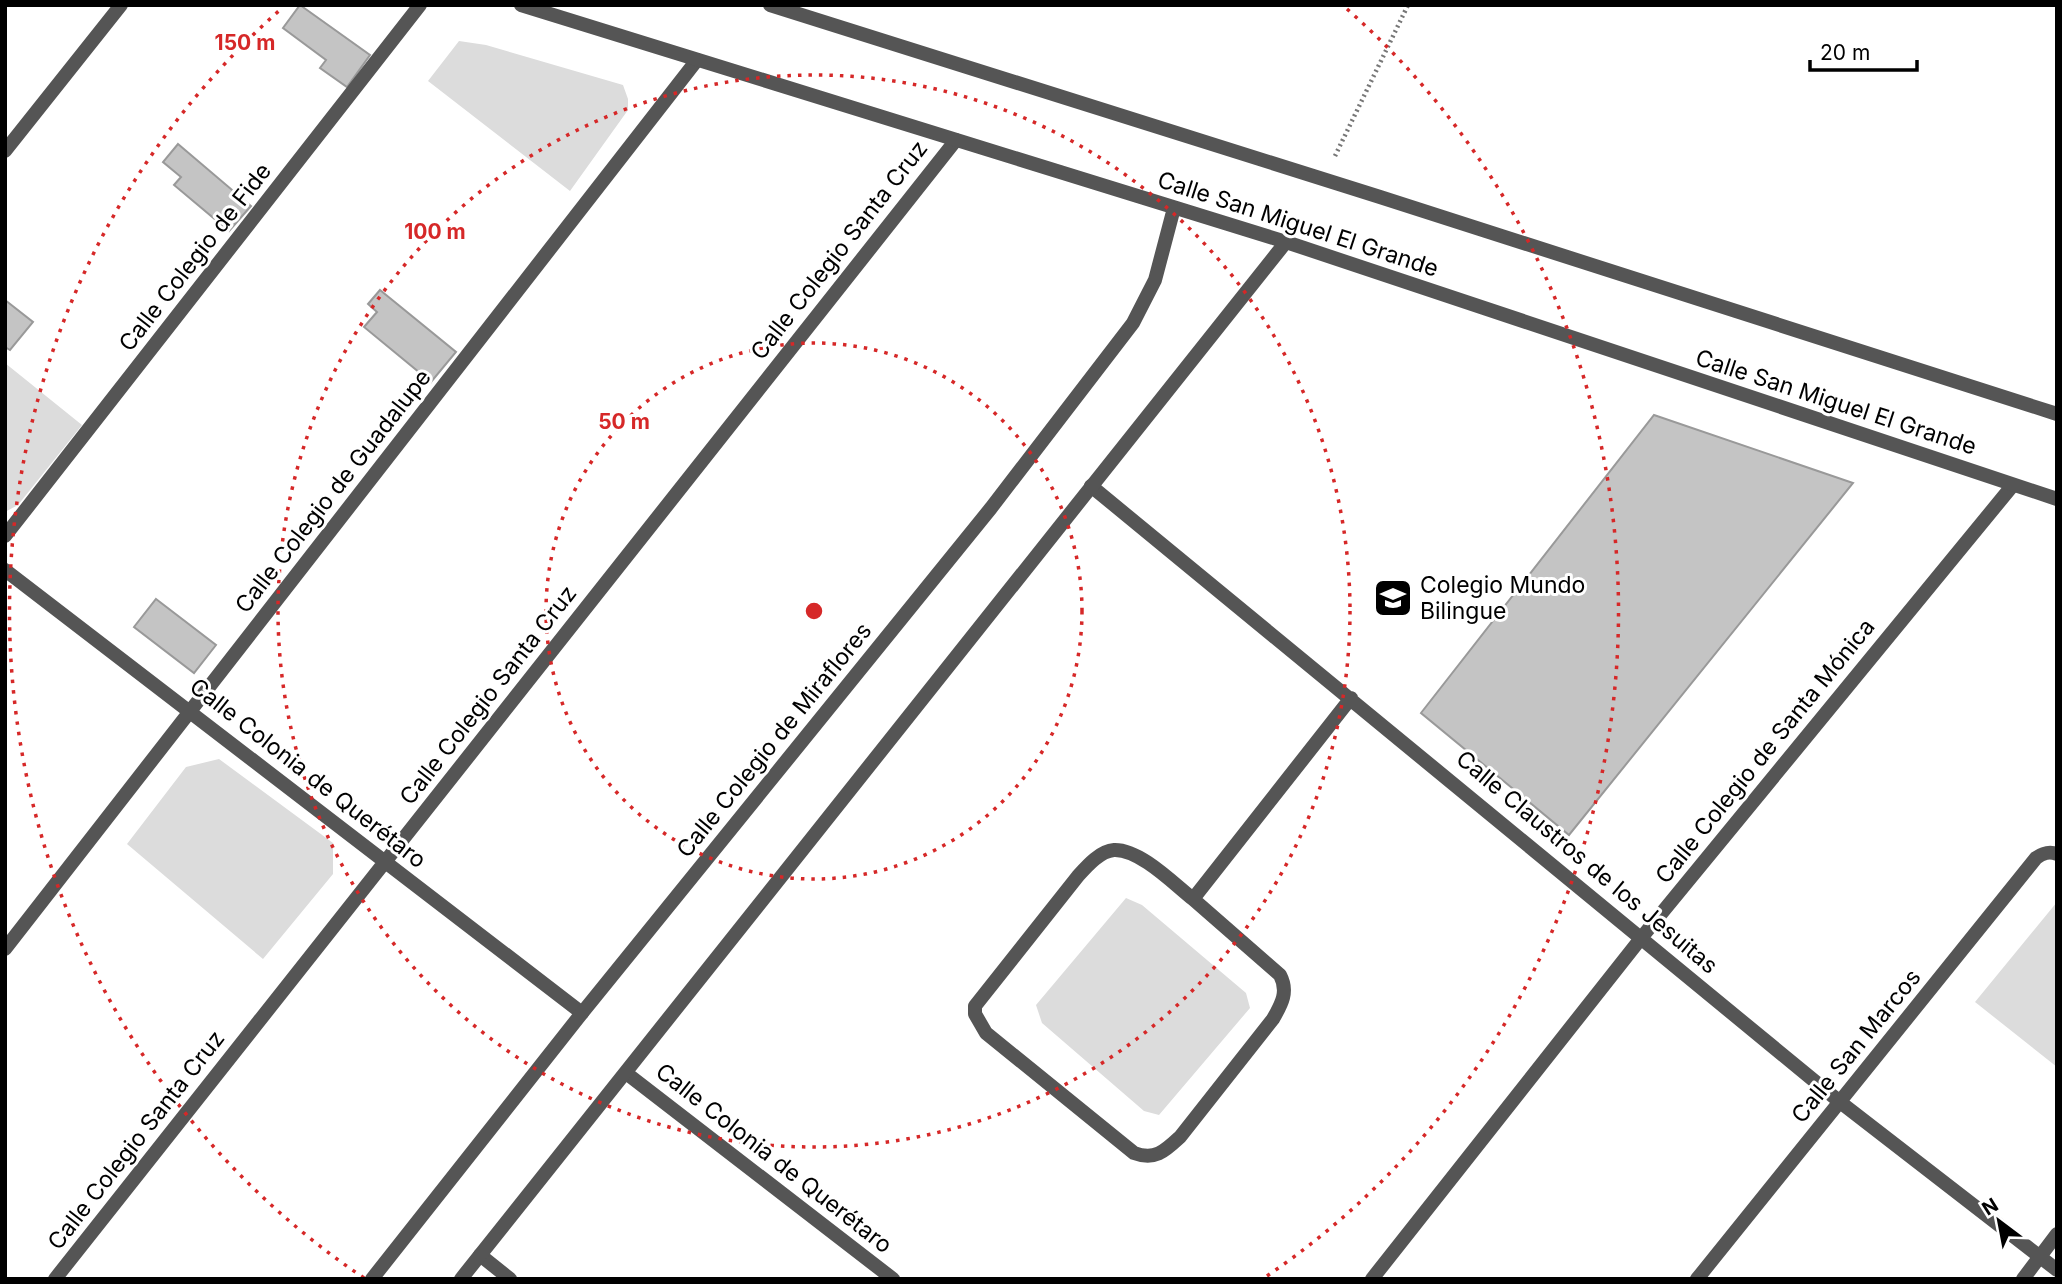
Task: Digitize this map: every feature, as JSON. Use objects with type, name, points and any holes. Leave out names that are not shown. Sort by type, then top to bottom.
[{"type":"street","points":[[5,151],[121,5]]},
{"type":"street","name":"Calle Colegio de Fide","points":[[5,536],[420,5]]},
{"type":"street","name":"Calle San Miguel El Grande","points":[[521,5],[1286,243],[2057,499]]},
{"type":"street","points":[[770,5],[2057,414]]},
{"type":"street","name":"Calle Colegio de Guadalupe","points":[[5,949],[697,60]]},
{"type":"street","name":"Calle Colegio Santa Cruz","points":[[55,1279],[956,140]]},
{"type":"street","name":"Calle Colegio de Miraflores","points":[[372,1279],[582,1013],[991,508],[1133,323],[1156,280],[1174,208]]},
{"type":"street","points":[[461,1279],[1286,243]]},
{"type":"street","name":"Calle Colegio de Santa Mónica","points":[[1372,1279],[1642,937],[2013,485]]},
{"type":"street","name":"Calle Claustros de los Jesuitas","points":[[1091,486],[1840,1102],[2057,1270]]},
{"type":"street","name":"Calle Colonia de Querétaro","points":[[5,569],[582,1013]]},
{"type":"street","points":[[1193,900],[1351,698]]},
{"type":"street","points":[[1113,850],[1130,853],[1146,862],[1193,900],[1280,975],[1283,982],[1283,1002],[1273,1019],[1180,1138],[1156,1155],[1144,1157],[1133,1153],[986,1033],[975,1014],[975,1006],[1078,876],[1102,855],[1113,850]]},
{"type":"street","name":"Calle San Marcos","points":[[1697,1279],[2036,858],[2051,852],[2057,854]]},
{"type":"street","name":"Calle Colonia de Querétaro","points":[[626,1073],[893,1279]]},
{"type":"street","points":[[2022,1279],[2057,1234]]},
{"type":"street","points":[[480,1255],[510,1279]]},
{"type":"path","points":[[1324,179],[1408,5]]},
{"type":"shaded area","points":[[459,41],[486,45],[623,85],[628,99],[628,110],[570,191],[428,81]]},
{"type":"shaded area","points":[[5,363],[82,425],[18,505],[5,512]]},
{"type":"shaded area","points":[[219,759],[333,843],[333,874],[263,959],[127,844],[186,767]]},
{"type":"shaded area","points":[[1126,898],[1142,905],[1246,993],[1250,1008],[1159,1115],[1144,1111],[1042,1023],[1036,1005]]},
{"type":"shaded area","points":[[2057,902],[2057,1067],[1975,1002]]},
{"type":"building","points":[[300,5],[370,55],[347,87],[320,68],[326,60],[283,28]]},
{"type":"building","points":[[178,144],[251,206],[229,231],[174,185],[181,177],[163,162]]},
{"type":"building","points":[[380,290],[456,352],[431,382],[364,327],[377,312],[368,304]]},
{"type":"building","points":[[5,300],[33,322],[10,350],[5,347]]},
{"type":"building","points":[[1654,415],[1853,483],[1569,835],[1421,713]]},
{"type":"building","points":[[156,599],[216,645],[194,673],[134,627]]},
{"type":"place","name":"Colegio Mundo Bilingue","points":[[1393,598]]}]
